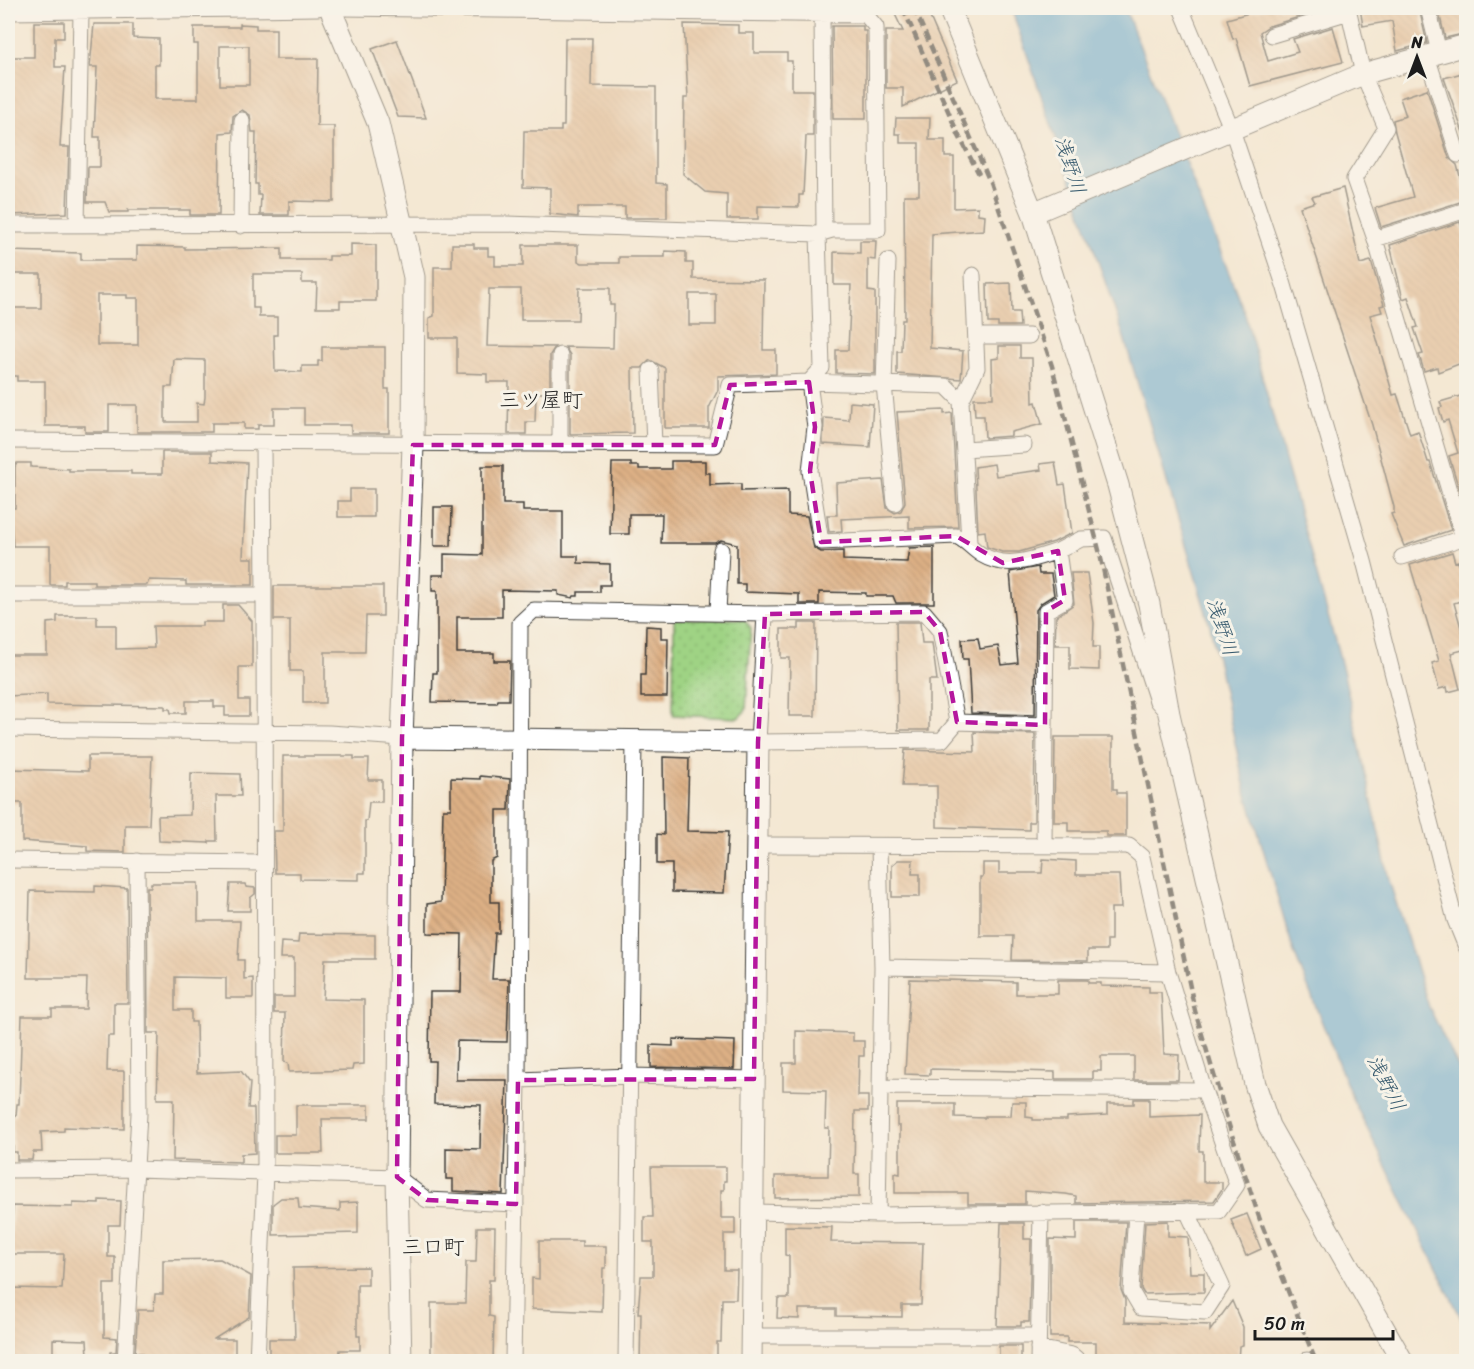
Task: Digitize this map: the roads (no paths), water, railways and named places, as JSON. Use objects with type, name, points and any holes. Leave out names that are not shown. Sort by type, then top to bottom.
[{"type":"street","points":[[8,12],[318,8]]},
{"type":"street","points":[[330,8],[378,123],[414,277],[413,444],[402,738],[397,1177],[400,1362]]},
{"type":"street","points":[[8,225],[506,224],[821,233],[832,230],[878,230],[876,27],[866,15],[717,11],[343,8]]},
{"type":"street","points":[[949,8],[1034,213],[1118,485],[1149,604],[1169,714],[1255,1084],[1269,1126],[1402,1362]]},
{"type":"street","points":[[1181,8],[1232,130],[1268,231],[1364,561],[1455,920],[1467,947]]},
{"type":"street","points":[[1428,8],[1433,54],[1458,155],[1467,153]]},
{"type":"street","points":[[1272,35],[1349,10],[1363,74],[1386,128],[1354,179],[1375,239],[1465,537],[1402,557]]},
{"type":"street","points":[[77,225],[81,12]]},
{"type":"street","points":[[809,382],[822,368],[822,15]]},
{"type":"street","points":[[1034,213],[1363,74],[1467,45]]},
{"type":"street","points":[[241,226],[242,120]]},
{"type":"street","points":[[1375,239],[1463,211],[1467,213]]},
{"type":"street","points":[[888,261],[884,384],[895,503]]},
{"type":"street","points":[[969,542],[961,401],[977,368],[973,275]]},
{"type":"street","points":[[976,336],[1029,336]]},
{"type":"street","points":[[560,355],[560,444]]},
{"type":"street","points":[[651,370],[654,445]]},
{"type":"street","points":[[809,382],[815,427],[810,471],[821,542],[956,536],[969,542],[981,554],[1003,563],[1029,561],[1058,551],[1081,539],[1104,538],[1157,701],[1169,714]]},
{"type":"street","points":[[8,441],[715,445],[730,385],[809,382],[946,386],[961,401]]},
{"type":"street","points":[[257,1362],[265,1173],[263,443]]},
{"type":"street","points":[[964,449],[1024,446]]},
{"type":"street","points":[[718,612],[721,549]]},
{"type":"street","points":[[1044,846],[1046,611],[1065,600],[1058,551]]},
{"type":"street","points":[[8,595],[264,595]]},
{"type":"street","points":[[513,1362],[518,1080],[520,623],[534,610],[765,614],[924,612],[940,631],[957,722]]},
{"type":"street","points":[[751,1362],[758,742],[765,614]]},
{"type":"street","points":[[957,722],[1045,725]]},
{"type":"street","points":[[8,729],[329,733],[402,738],[758,742],[942,740],[957,722]]},
{"type":"street","points":[[626,1362],[634,740]]},
{"type":"street","points":[[753,1212],[878,1215],[1219,1211],[1237,1185],[1204,1090],[1168,972],[1142,857],[1129,846],[757,845]]},
{"type":"street","points":[[878,1215],[882,967],[879,846]]},
{"type":"street","points":[[8,860],[263,863]]},
{"type":"street","points":[[125,1362],[139,1114],[137,861]]},
{"type":"street","points":[[882,967],[1168,972]]},
{"type":"street","points":[[518,1080],[631,1076],[754,1079]]},
{"type":"street","points":[[881,1088],[1204,1090]]},
{"type":"street","points":[[8,1170],[136,1169],[397,1177],[427,1200],[516,1204]]},
{"type":"street","points":[[1136,1212],[1131,1291],[1141,1308],[1205,1312],[1222,1286],[1187,1211]]},
{"type":"street","points":[[1038,1349],[1041,1212]]},
{"type":"street","points":[[751,1336],[1038,1349],[1072,1355],[1080,1362]]},
{"type":"water","name":"浅野川","points":[[1011,8],[1125,8],[1245,314],[1343,670],[1389,880],[1429,1007],[1466,1083],[1466,1328],[1352,1098],[1294,952],[1245,789],[1210,626],[1122,331]]},
{"type":"railway","points":[[903,8],[959,136],[979,174]]},
{"type":"railway","points":[[914,8],[990,182],[1052,366],[1100,554],[1195,1011],[1260,1220],[1316,1362]]},
{"type":"district","name":"三ツ屋町","points":[[541,400]]},
{"type":"district","name":"三口町","points":[[433,1247]]}]
